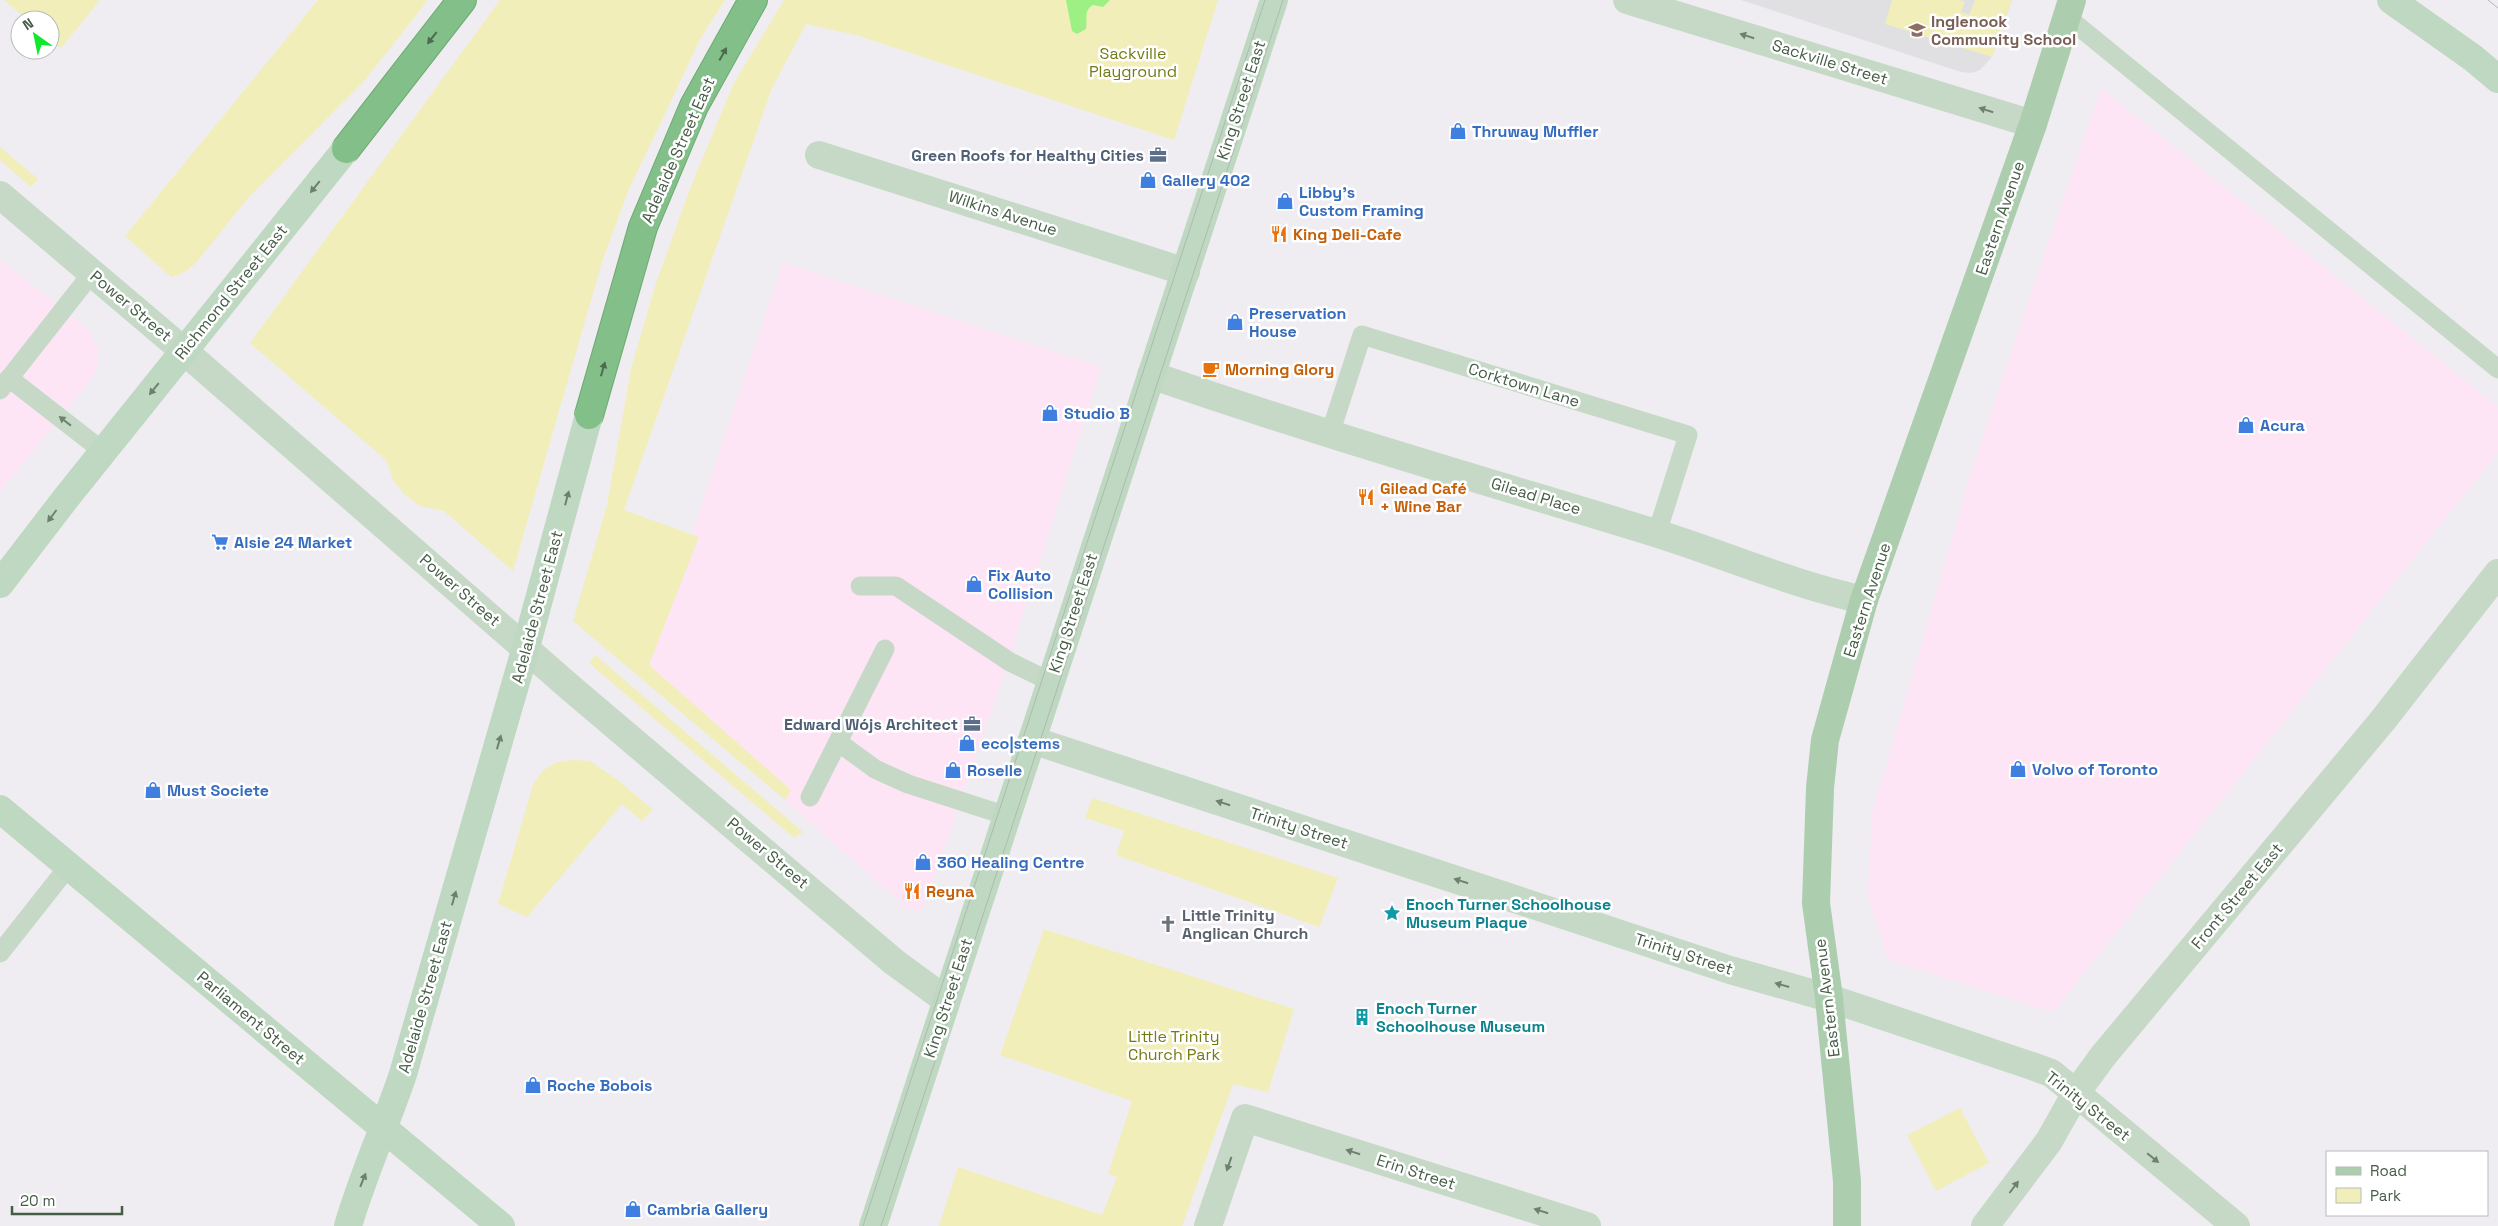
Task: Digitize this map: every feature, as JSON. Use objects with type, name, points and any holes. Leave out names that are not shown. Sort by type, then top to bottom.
[{"type":"highway","name":"Richmond Street East","points":[[346,149],[462,0]]},
{"type":"highway","name":"Adelaide Street East","points":[[590,415],[643,227],[694,106],[753,0]]},
{"type":"main road","name":"King Street East","points":[[873,1226],[1274,0]]},
{"type":"main road","points":[[2391,0],[2473,58],[2498,79]]},
{"type":"main road","name":"Eastern Avenue","points":[[1847,1226],[1846,1181],[1829,998],[1816,903],[1820,788],[1825,740],[1864,600],[2033,124],[2070,8]]},
{"type":"main road","name":"Richmond Street East","points":[[0,584],[184,350],[346,149]]},
{"type":"main road","name":"Adelaide Street East","points":[[348,1226],[403,1074],[526,647],[590,415]]},
{"type":"main road","name":"Parliament Street","points":[[0,809],[501,1226]]},
{"type":"street","name":"Sackville Street","points":[[1627,0],[2033,124]]},
{"type":"street","name":"Wilkins Avenue","points":[[819,155],[1186,272]]},
{"type":"street","name":"Power Street","points":[[0,195],[184,350],[573,690],[894,962],[946,1000]]},
{"type":"street","name":"Gilead Place","points":[[1151,376],[1330,434],[1657,533],[1820,590],[1864,600]]},
{"type":"street","name":"Front Street East","points":[[1985,1226],[2049,1142],[2076,1093],[2104,1056],[2383,720],[2498,573]]},
{"type":"street","name":"Trinity Street","points":[[1032,740],[1730,970],[1829,998],[2032,1066],[2051,1074],[2076,1093],[2236,1226]]},
{"type":"street","name":"Erin Street","points":[[1208,1226],[1245,1118],[1587,1226]]},
{"type":"lane","points":[[2070,8],[2498,369]]},
{"type":"lane","points":[[92,273],[5,384],[104,452]]},
{"type":"lane","name":"Corktown Lane","points":[[1330,434],[1362,335],[1688,435],[1657,533]]},
{"type":"lane","points":[[860,586],[896,586],[1010,662],[1051,682]]},
{"type":"lane","points":[[810,796],[884,649]]},
{"type":"lane","points":[[838,742],[875,768],[908,784],[1007,816]]},
{"type":"lane","points":[[0,953],[68,867]]},
{"type":"shaded area","points":[[1066,0],[1110,0],[1103,7],[1093,5],[1090,7],[1087,13],[1086,29],[1077,34],[1072,31]]},
{"type":"shaded area","name":"Inglenook Community School","points":[[1741,0],[2012,0],[1992,57],[1980,70],[1971,73],[1961,72]]},
{"type":"shaded area","points":[[2101,88],[2498,407],[2498,452],[2053,1012],[1888,960],[1868,895],[1872,814],[1974,463]]},
{"type":"shaded area","points":[[0,260],[89,330],[99,351],[96,373],[0,492]]},
{"type":"shaded area","points":[[783,263],[1101,367],[1005,672],[924,906],[919,910],[909,910],[785,800],[791,790],[649,665],[698,537],[692,534]]},
{"type":"green space","points":[[4,0],[100,0],[61,48],[60,10],[16,10]]},
{"type":"green space","points":[[318,0],[428,0],[365,80],[248,198],[195,264],[183,273],[171,277],[125,236]]},
{"type":"green space","points":[[500,0],[725,0],[700,39],[628,191],[602,262],[513,571],[444,511],[420,506],[405,495],[393,480],[387,461],[250,343]]},
{"type":"green space","name":"Sackville Playground","points":[[784,0],[1218,0],[1174,140],[856,35],[806,24],[772,88],[624,510],[699,537],[649,665],[791,790],[785,800],[573,621],[607,505],[631,369],[656,283],[691,186],[734,83]]},
{"type":"green space","points":[[1892,0],[1959,0],[1965,2],[1961,12],[1969,15],[1975,0],[2012,0],[1992,57],[1885,24]]},
{"type":"green space","points":[[0,147],[38,179],[31,187],[0,160]]},
{"type":"green space","points":[[595,655],[803,832],[794,838],[589,663]]},
{"type":"green space","points":[[572,760],[590,761],[619,781],[653,810],[642,821],[622,804],[527,917],[498,904],[533,785],[549,766]]},
{"type":"green space","points":[[1092,798],[1338,878],[1319,927],[1116,855],[1124,831],[1085,818]]},
{"type":"green space","name":"Little Trinity Church Park","points":[[1044,929],[1294,1009],[1268,1092],[1233,1084],[1182,1226],[939,1226],[958,1167],[1102,1215],[1117,1177],[1108,1174],[1132,1101],[1000,1055]]},
{"type":"green space","points":[[1960,1108],[1989,1163],[1936,1191],[1907,1135]]},
{"type":"tram line","points":[[863,1226],[1265,0]]},
{"type":"tram line","points":[[881,1226],[1283,0]]},
{"type":"tram line","points":[[2488,0],[2498,8]]},
{"type":"place","name":"Inglenook Community School","points":[[1917,30]]},
{"type":"place","name":"Thruway Muffler","points":[[1458,131]]},
{"type":"place","name":"Green Roofs for Healthy Cities","points":[[1158,155]]},
{"type":"place","name":"Gallery 402","points":[[1148,180]]},
{"type":"place","name":"Libby's Custom Framing","points":[[1285,201]]},
{"type":"place","name":"King Deli-Cafe","points":[[1279,234]]},
{"type":"place","name":"Preservation House","points":[[1235,322]]},
{"type":"place","name":"Morning Glory","points":[[1211,369]]},
{"type":"place","name":"Studio B","points":[[1050,413]]},
{"type":"place","name":"Acura","points":[[2246,425]]},
{"type":"place","name":"Gilead Café + Wine Bar","points":[[1366,497]]},
{"type":"place","name":"Alsie 24 Market","points":[[220,542]]},
{"type":"place","name":"Fix Auto Collision","points":[[974,584]]},
{"type":"place","name":"Edward Wójs Architect","points":[[972,724]]},
{"type":"place","name":"eco|stems","points":[[967,743]]},
{"type":"place","name":"Volvo of Toronto","points":[[2018,769]]},
{"type":"place","name":"Roselle","points":[[953,770]]},
{"type":"place","name":"Must Societe","points":[[153,790]]},
{"type":"place","name":"360 Healing Centre","points":[[923,862]]},
{"type":"place","name":"Reyna","points":[[912,891]]},
{"type":"place","name":"Enoch Turner Schoolhouse Museum Plaque","points":[[1392,913]]},
{"type":"place","name":"Little Trinity Anglican Church","points":[[1168,924]]},
{"type":"place","name":"Enoch Turner Schoolhouse Museum","points":[[1362,1017]]},
{"type":"place","name":"Roche Bobois","points":[[533,1085]]},
{"type":"place","name":"Cambria Gallery","points":[[633,1209]]}]
